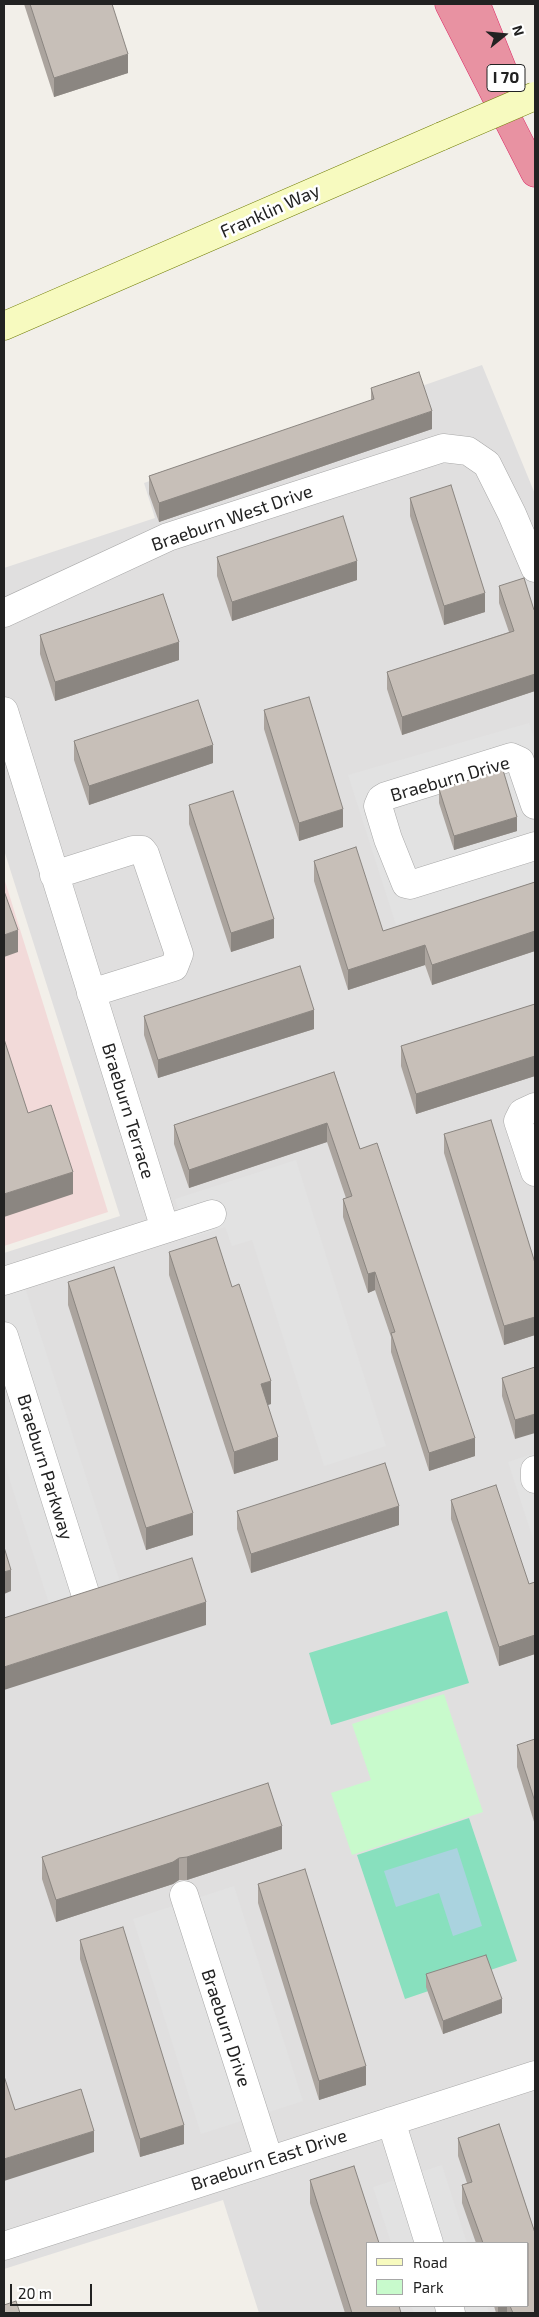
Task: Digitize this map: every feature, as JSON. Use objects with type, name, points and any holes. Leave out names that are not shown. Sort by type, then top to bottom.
[{"type":"highway","points":[[449,4],[535,173]]},
{"type":"highway","name":"I 70","points":[[476,4],[535,152]]},
{"type":"main road","name":"Franklin Way","points":[[4,326],[535,96]]},
{"type":"street","name":"Braeburn West Drive","points":[[4,613],[168,537],[439,449],[454,448],[468,451],[487,464],[512,514],[535,568]]},
{"type":"street","name":"Braeburn Terrace","points":[[4,711],[165,1229]]},
{"type":"street","name":"Braeburn Drive","points":[[535,804],[520,761],[511,757],[386,796],[381,799],[378,806],[394,856],[406,884],[410,885],[535,846]]},
{"type":"street","points":[[54,875],[133,850],[142,850],[179,954],[174,967],[91,993]]},
{"type":"street","points":[[535,1107],[522,1112],[518,1121],[535,1172]]},
{"type":"street","points":[[4,1280],[212,1214]]},
{"type":"street","name":"Braeburn Parkway","points":[[4,1336],[86,1599]]},
{"type":"street","points":[[535,1470],[535,1479]]},
{"type":"street","name":"Braeburn Drive","points":[[184,1895],[269,2160]]},
{"type":"street","name":"Braeburn East Drive","points":[[4,2246],[535,2076]]},
{"type":"street","points":[[390,2121],[429,2242]]},
{"type":"shaded area","points":[[482,365],[535,494],[535,2313],[259,2313],[223,2200],[4,2269],[4,1253],[120,1216],[4,850],[4,568],[155,518],[144,483]]},
{"type":"shaded area","points":[[529,723],[535,742],[535,882],[396,925],[348,775]]},
{"type":"shaded area","points":[[4,878],[108,1212],[4,1246]]},
{"type":"shaded area","points":[[296,1160],[386,1446],[324,1466],[252,1240],[232,1246],[225,1227],[187,1239],[175,1199]]},
{"type":"shaded area","points":[[25,1287],[121,1585],[50,1607],[4,1462],[4,1294]]},
{"type":"shaded area","points":[[535,1453],[535,1545],[508,1462]]},
{"type":"shaded area","points":[[234,1886],[303,2101],[201,2134],[133,1919]]},
{"type":"shaded area","points":[[442,2165],[467,2242],[391,2242],[373,2187]]},
{"type":"shaded area","points":[[411,2307],[487,2307],[489,2313],[414,2313]]},
{"type":"green space","points":[[447,1611],[469,1683],[331,1725],[309,1653]]},
{"type":"green space","points":[[444,1694],[483,1812],[352,1855],[331,1793],[371,1780],[352,1724]]},
{"type":"green space","points":[[469,1818],[517,1961],[405,1999],[357,1855]]},
{"type":"water","points":[[457,1848],[482,1926],[453,1936],[439,1893],[396,1907],[384,1871]]},
{"type":"building","points":[[30,4],[112,4],[128,54],[54,78]]},
{"type":"building","points":[[419,372],[432,411],[159,503],[149,476],[374,399],[371,388]]},
{"type":"building","points":[[451,485],[485,593],[444,606],[410,498]]},
{"type":"building","points":[[343,516],[357,561],[232,602],[217,557]]},
{"type":"building","points":[[524,578],[535,610],[535,674],[402,717],[387,672],[514,631],[499,586]]},
{"type":"building","points":[[163,594],[179,642],[55,682],[40,635]]},
{"type":"building","points":[[309,697],[343,809],[299,823],[264,710]]},
{"type":"building","points":[[198,700],[213,745],[89,786],[74,741]]},
{"type":"building","points":[[503,770],[517,817],[454,836],[439,789]]},
{"type":"building","points":[[233,791],[274,919],[231,933],[189,805]]},
{"type":"building","points":[[356,847],[383,931],[535,882],[535,931],[432,965],[425,945],[348,970],[314,861]]},
{"type":"building","points":[[4,891],[18,930],[4,935]]},
{"type":"building","points":[[300,966],[314,1010],[158,1060],[144,1016]]},
{"type":"building","points":[[535,1004],[535,1056],[416,1094],[401,1046]]},
{"type":"building","points":[[4,1039],[28,1113],[51,1105],[73,1172],[4,1194]]},
{"type":"building","points":[[334,1072],[360,1149],[377,1143],[475,1438],[429,1453],[391,1333],[395,1332],[375,1272],[368,1274],[343,1199],[352,1196],[327,1123],[189,1170],[174,1125]]},
{"type":"building","points":[[491,1120],[535,1263],[535,1317],[504,1326],[444,1134]]},
{"type":"building","points":[[216,1237],[232,1287],[239,1284],[271,1381],[261,1384],[278,1437],[234,1452],[169,1252]]},
{"type":"building","points":[[114,1267],[193,1513],[146,1528],[68,1282]]},
{"type":"building","points":[[535,1367],[535,1414],[515,1420],[502,1378]]},
{"type":"building","points":[[385,1463],[399,1506],[251,1554],[237,1511]]},
{"type":"building","points":[[496,1485],[529,1584],[535,1582],[535,1635],[499,1647],[451,1500]]},
{"type":"building","points":[[4,1547],[11,1570],[4,1572]]},
{"type":"building","points":[[192,1558],[206,1602],[4,1667],[4,1618]]},
{"type":"building","points":[[535,1739],[535,1802],[517,1745]]},
{"type":"building","points":[[268,1783],[282,1826],[179,1858],[173,1862],[56,1900],[42,1857]]},
{"type":"building","points":[[305,1869],[366,2066],[319,2081],[258,1884]]},
{"type":"building","points":[[123,1927],[184,2125],[140,2139],[80,1940]]},
{"type":"building","points":[[486,1955],[502,1999],[443,2021],[426,1974]]},
{"type":"building","points":[[4,2076],[15,2110],[81,2089],[94,2131],[4,2159]]},
{"type":"building","points":[[499,2124],[535,2233],[535,2313],[513,2313],[510,2307],[529,2307],[529,2242],[483,2242],[462,2185],[472,2182],[458,2138]]},
{"type":"building","points":[[354,2166],[379,2242],[366,2242],[366,2307],[399,2307],[401,2313],[352,2313],[310,2180]]},
{"type":"building","points":[[16,2301],[20,2313],[4,2313],[4,2305]]}]
